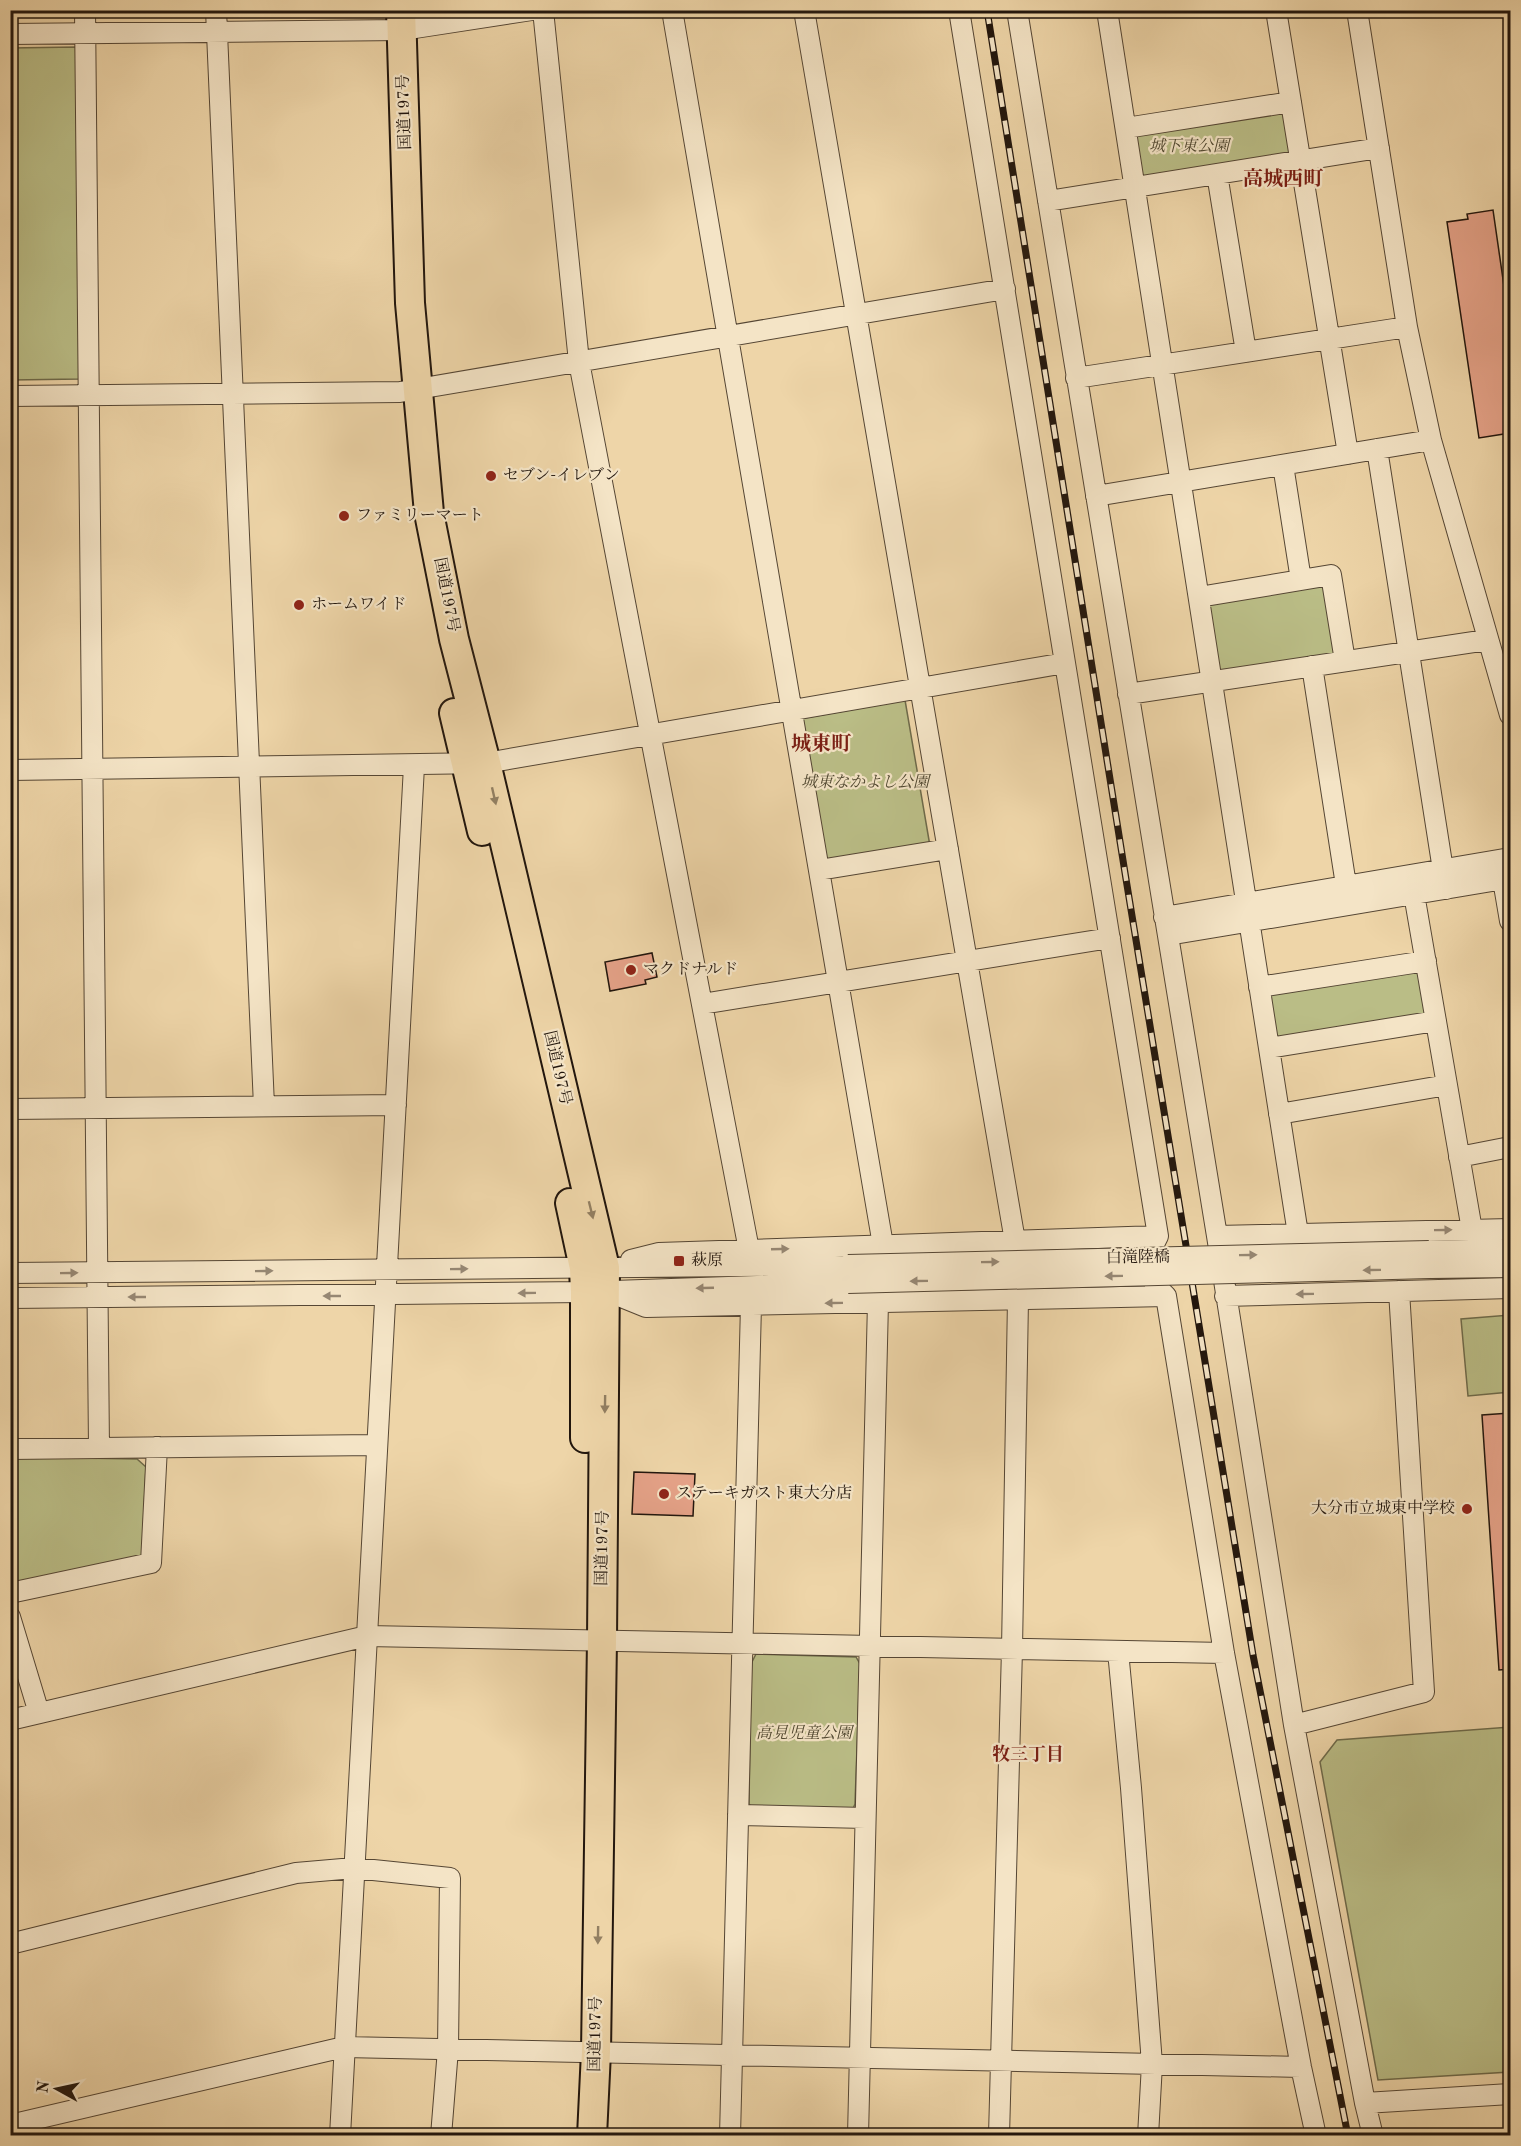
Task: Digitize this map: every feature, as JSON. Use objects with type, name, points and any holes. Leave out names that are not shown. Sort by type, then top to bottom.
[{"type":"highway","name":"国道197号","points":[[393,20],[415,522],[476,764],[545,1080],[595,1280],[593,1640],[586,2052],[592,2136]]},
{"type":"highway","name":"国道197号","points":[[572,2136],[586,2052]]},
{"type":"street","points":[[85,10],[99,1448]]},
{"type":"street","points":[[216,10],[264,1106]]},
{"type":"street","points":[[10,34],[217,32],[532,10]]},
{"type":"street","points":[[543,10],[579,363],[749,1250]]},
{"type":"street","points":[[672,10],[882,1245]]},
{"type":"street","points":[[804,10],[1015,1240],[1018,1299],[1012,1649],[999,2136]]},
{"type":"street","points":[[960,10],[1158,1236],[1151,1251],[1155,1285],[1166,1296],[1224,1653],[1301,2067],[1316,2136]]},
{"type":"street","points":[[1017,10],[1217,1236],[1294,1725],[1373,2136]]},
{"type":"street","points":[[1107,10],[1298,1234]]},
{"type":"street","points":[[1276,10],[1348,454]]},
{"type":"street","points":[[1357,10],[1407,327],[1431,440],[1510,715]]},
{"type":"street","points":[[1126,128],[1291,102]]},
{"type":"street","points":[[1048,201],[1379,148]]},
{"type":"street","points":[[1217,174],[1246,352]]},
{"type":"street","points":[[10,396],[409,391],[1005,289]]},
{"type":"street","points":[[1076,378],[1407,327]]},
{"type":"street","points":[[1096,496],[1431,440]]},
{"type":"street","points":[[1377,449],[1445,879]]},
{"type":"street","points":[[1283,465],[1301,580]]},
{"type":"street","points":[[1198,597],[1332,575],[1345,661]]},
{"type":"street","points":[[1128,694],[1487,640]]},
{"type":"street","points":[[10,770],[476,764],[1065,663]]},
{"type":"street","points":[[1312,666],[1348,895]]},
{"type":"street","points":[[340,2136],[414,766]]},
{"type":"street","points":[[819,870],[948,849]]},
{"type":"street","points":[[1166,926],[1506,869],[1510,921]]},
{"type":"street","points":[[1348,895],[1414,894],[1445,879]]},
{"type":"street","points":[[1414,894],[1472,1230]]},
{"type":"street","points":[[702,1004],[1110,938]]},
{"type":"street","points":[[1259,987],[1426,961]]},
{"type":"street","points":[[1269,1048],[1436,1021]]},
{"type":"street","points":[[1279,1114],[1447,1085]]},
{"type":"street","points":[[10,1109],[396,1105]]},
{"type":"street","points":[[1459,1157],[1510,1147]]},
{"type":"street","points":[[1217,1236],[1510,1229]]},
{"type":"street","points":[[10,1298],[385,1295],[595,1280],[658,1253],[1158,1236]]},
{"type":"street","points":[[1429,1260],[1510,1249]]},
{"type":"street","points":[[1429,1260],[1510,1268]]},
{"type":"street","name":"白滝陸橋","points":[[595,1280],[1429,1260]]},
{"type":"street","points":[[10,1273],[387,1270],[595,1280],[646,1307],[1166,1296]]},
{"type":"street","points":[[1225,1296],[1510,1288]]},
{"type":"street","points":[[1294,1725],[1424,1692],[1399,1291]]},
{"type":"street","points":[[858,2136],[878,1302]]},
{"type":"street","points":[[730,2136],[751,1305]]},
{"type":"street","points":[[10,1449],[377,1445]]},
{"type":"street","points":[[10,1593],[151,1563],[157,1447]]},
{"type":"street","points":[[10,1617],[39,1713]]},
{"type":"street","points":[[10,1720],[367,1636],[1224,1653]]},
{"type":"street","points":[[1118,1651],[1152,2064],[1148,2136]]},
{"type":"street","points":[[738,1815],[865,1818]]},
{"type":"street","points":[[10,1944],[296,1873],[354,1868],[450,1878],[448,2049],[441,2136]]},
{"type":"street","points":[[10,2125],[344,2046],[1301,2067]]},
{"type":"street","points":[[1365,2103],[1510,2094]]},
{"type":"green space","points":[[76,47],[80,379],[11,380],[10,48]]},
{"type":"green space","name":"城下東公園","points":[[1287,109],[1294,155],[1143,177],[1132,138],[1138,131]]},
{"type":"green space","points":[[1320,582],[1328,587],[1338,649],[1331,656],[1221,672],[1214,666],[1205,608],[1211,601]]},
{"type":"green space","name":"城東なかよし公園","points":[[905,700],[930,846],[824,865],[799,719]]},
{"type":"green space","points":[[1423,971],[1429,1008],[1424,1017],[1278,1042],[1272,1037],[1270,991]]},
{"type":"green space","points":[[1510,1315],[1510,1392],[1468,1396],[1461,1319]]},
{"type":"green space","points":[[15,1457],[137,1459],[146,1467],[142,1555],[19,1583],[11,1577],[11,1467]]},
{"type":"green space","name":"高見児童公園","points":[[756,1654],[856,1657],[860,1664],[855,1804],[852,1811],[754,1810],[749,1804],[751,1664]]},
{"type":"green space","points":[[1510,1727],[1510,2072],[1378,2080],[1320,1762],[1337,1740]]},
{"type":"building","points":[[1493,210],[1508,314],[1504,314],[1510,362],[1510,433],[1479,438],[1447,222],[1468,219],[1467,214]]},
{"type":"building","name":"マクドナルド","points":[[652,953],[657,977],[645,980],[646,984],[610,991],[605,962]]},
{"type":"building","points":[[1510,1413],[1510,1669],[1499,1670],[1482,1415]]},
{"type":"building","name":"ステーキガスト東大分店","points":[[634,1472],[695,1474],[693,1516],[632,1514]]},
{"type":"railway","points":[[987,10],[1253,1655],[1348,2136]]},
{"type":"place","name":"セブン-イレブン","points":[[491,476]]},
{"type":"place","name":"ファミリーマート","points":[[344,516]]},
{"type":"place","name":"ホームワイド","points":[[299,605]]},
{"type":"place","name":"マクドナルド","points":[[631,970]]},
{"type":"place","name":"萩原","points":[[679,1261]]},
{"type":"place","name":"ステーキガスト東大分店","points":[[664,1494]]},
{"type":"place","name":"大分市立城東中学校","points":[[1467,1509]]},
{"type":"district","name":"高城西町","points":[[1283,180]]},
{"type":"district","name":"城東町","points":[[821,745]]},
{"type":"district","name":"牧三丁目","points":[[1028,1755]]}]
